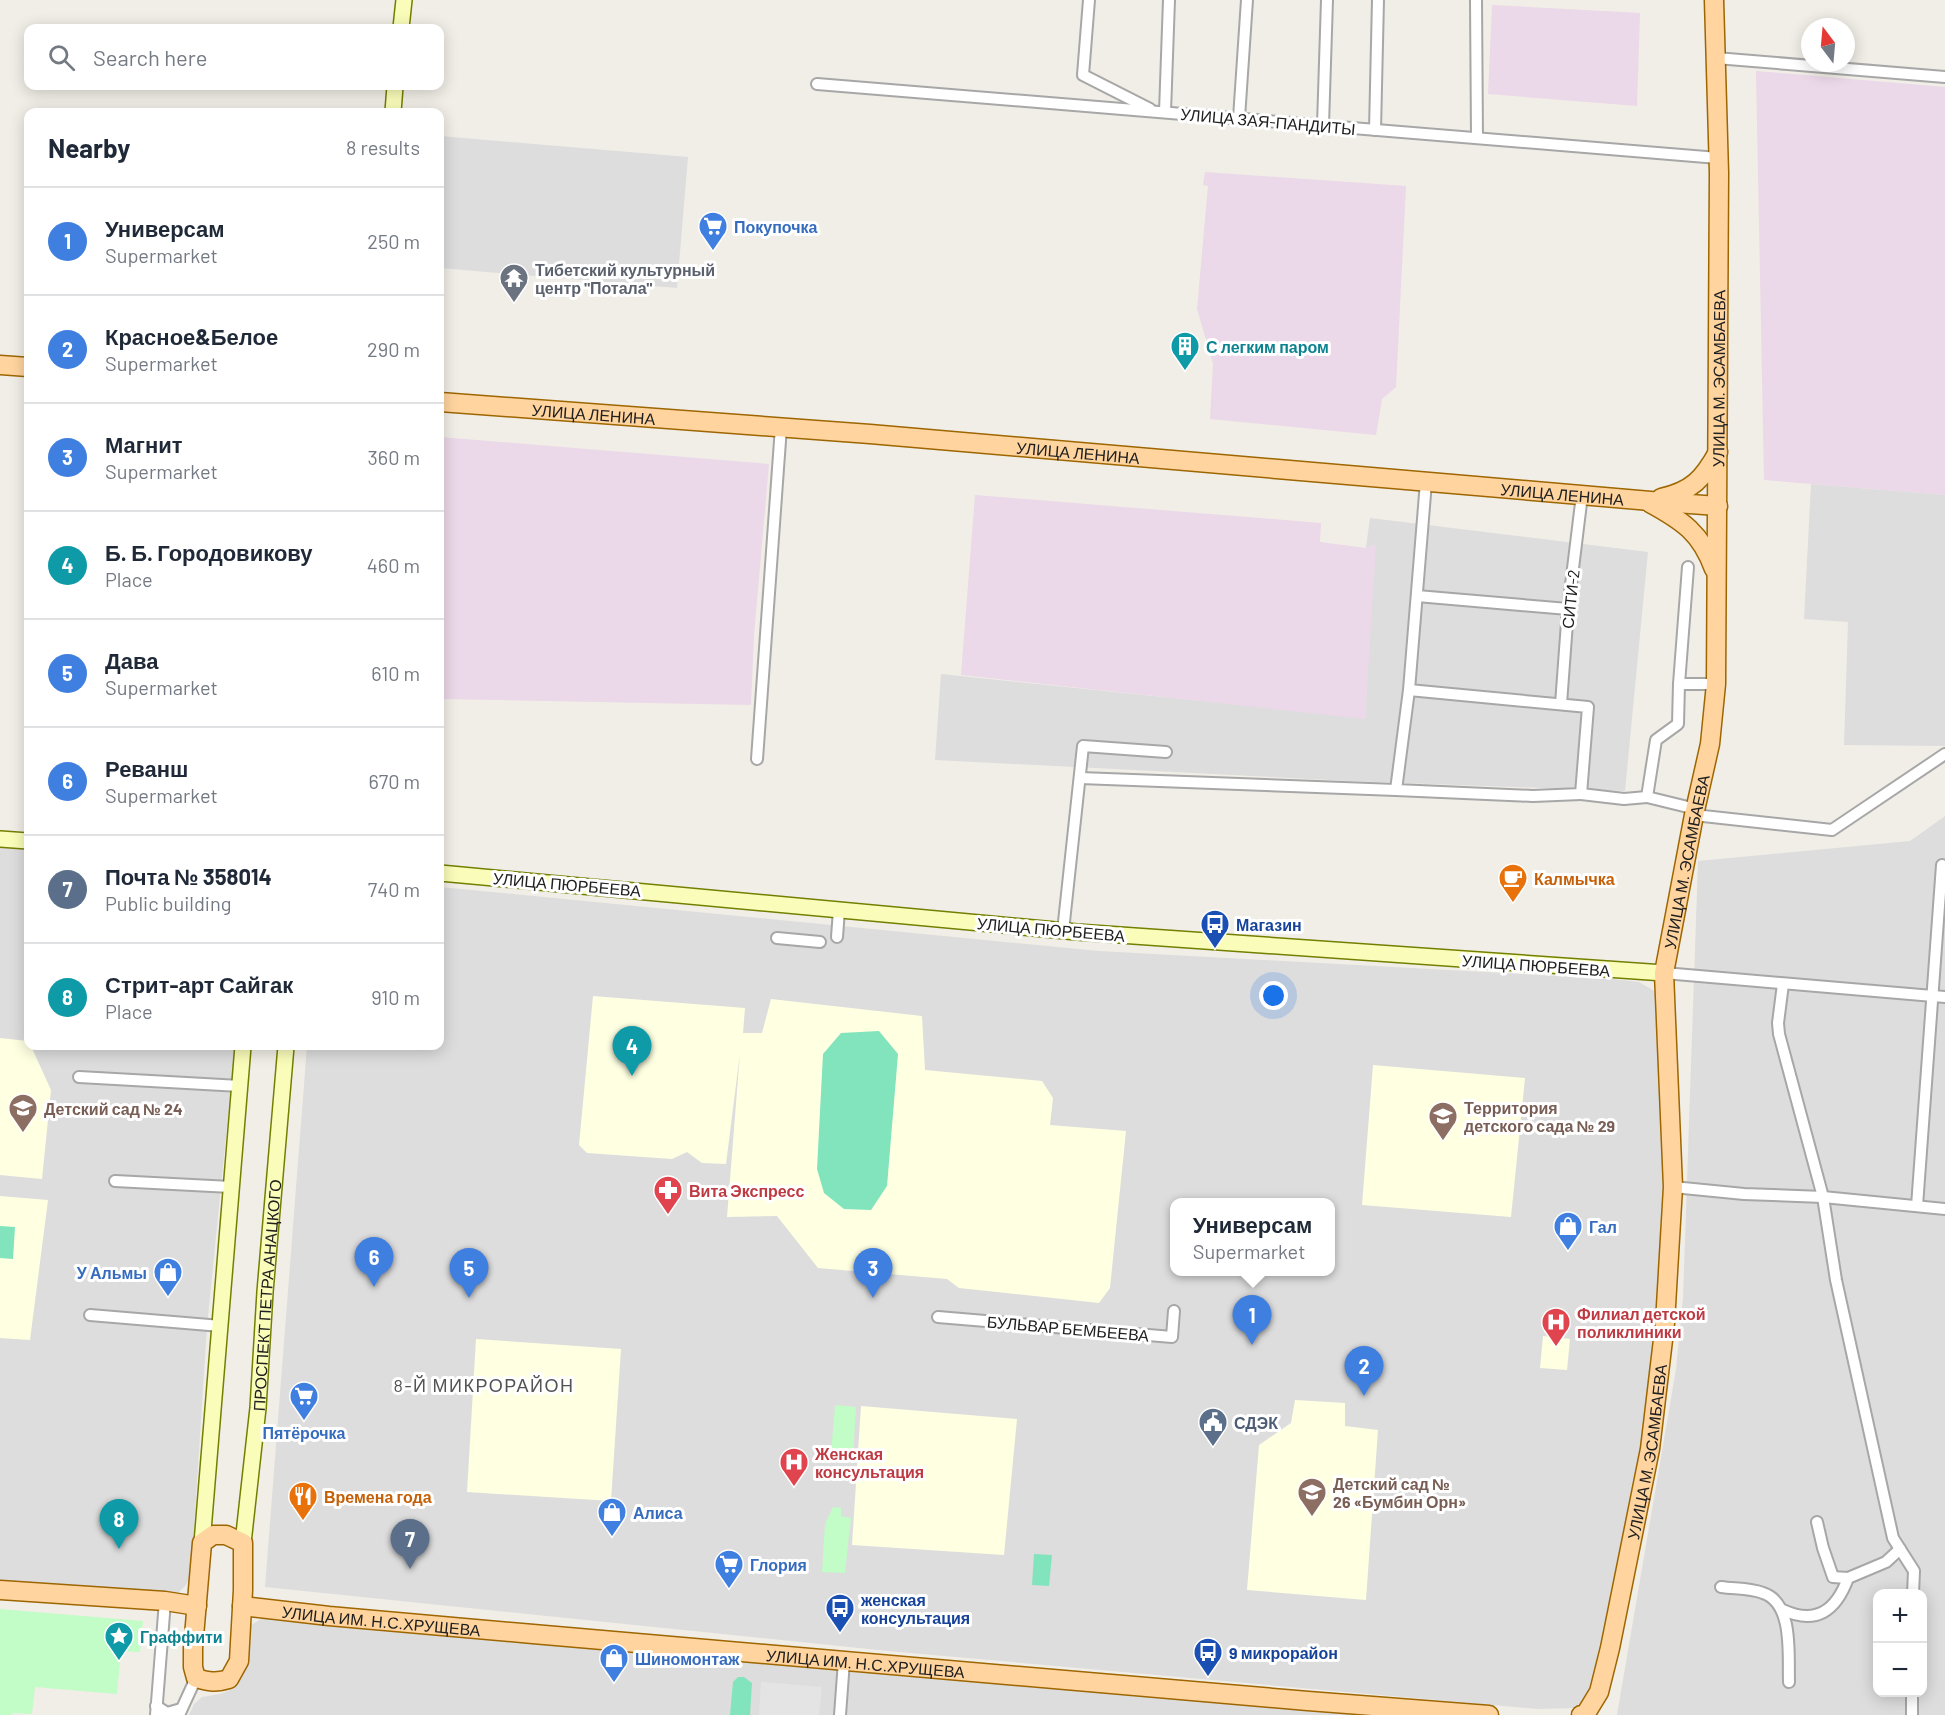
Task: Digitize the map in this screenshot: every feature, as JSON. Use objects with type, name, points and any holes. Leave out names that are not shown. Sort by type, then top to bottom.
[{"type":"main road","points":[[401,24],[404,0]]},
{"type":"main road","name":"УЛИЦА М. ЭСАМБАЕВА","points":[[1583,1715],[1599,1692],[1650,1449],[1665,1323],[1673,1187],[1664,973],[1710,744],[1716,684],[1718,158],[1714,0]]},
{"type":"main road","points":[[393,108],[395,90]]},
{"type":"main road","points":[[0,365],[24,367]]},
{"type":"main road","name":"УЛИЦА ЛЕНИНА","points":[[444,402],[781,427],[1718,506]]},
{"type":"main road","points":[[1646,501],[1672,496],[1696,484],[1706,473],[1718,450]]},
{"type":"main road","points":[[1646,501],[1682,522],[1694,532],[1703,544],[1718,578]]},
{"type":"main road","points":[[0,839],[24,841]]},
{"type":"main road","name":"УЛИЦА ПЮРБЕЕВА","points":[[444,873],[1063,931],[1664,973]]},
{"type":"main road","points":[[196,1678],[193,1667],[193,1648],[198,1575],[243,1050]]},
{"type":"main road","name":"ПРОСПЕКТ ПЕТРА АНАЦКОГО","points":[[196,1678],[210,1683],[229,1679],[238,1661],[243,1543],[258,1408],[265,1292],[286,1050]]},
{"type":"main road","points":[[202,1543],[213,1535],[226,1535],[243,1543]]},
{"type":"main road","points":[[0,1590],[165,1601],[197,1606]]},
{"type":"main road","name":"УЛИЦА ИМ. Н.С.ХРУЩЕВА","points":[[242,1606],[329,1616],[844,1660],[1307,1708],[1489,1715]]},
{"type":"street","points":[[1089,0],[1083,75],[1161,112],[1169,0]]},
{"type":"street","points":[[1239,118],[1247,0]]},
{"type":"street","points":[[1323,125],[1327,0]]},
{"type":"street","points":[[1375,129],[1378,0]]},
{"type":"street","points":[[1476,0],[1477,138]]},
{"type":"street","points":[[1716,58],[1945,77]]},
{"type":"street","name":"УЛИЦА ЗАЯ-ПАНДИТЫ","points":[[817,84],[1718,158]]},
{"type":"street","points":[[757,759],[781,427]]},
{"type":"street","points":[[1396,790],[1409,690],[1425,482]]},
{"type":"street","name":"СИТИ-2","points":[[1561,704],[1568,609],[1582,495]]},
{"type":"street","points":[[1647,797],[1656,740],[1678,724],[1688,567]]},
{"type":"street","points":[[1417,597],[1568,609]]},
{"type":"street","points":[[1679,684],[1716,684]]},
{"type":"street","points":[[1409,690],[1588,707],[1581,794]]},
{"type":"street","points":[[1063,931],[1083,746],[1166,752]]},
{"type":"street","points":[[1080,778],[1533,796],[1581,794],[1624,799],[1647,797],[1695,812],[1832,830],[1945,754]]},
{"type":"street","points":[[1917,1206],[1942,865]]},
{"type":"street","points":[[837,937],[839,910]]},
{"type":"street","points":[[777,938],[820,942]]},
{"type":"street","points":[[1664,973],[1945,997]]},
{"type":"street","points":[[1783,984],[1778,1023],[1779,1034],[1823,1197],[1838,1291],[1893,1538],[1914,1571],[1913,1589]]},
{"type":"street","points":[[79,1077],[240,1086]]},
{"type":"street","points":[[115,1181],[231,1187]]},
{"type":"street","points":[[1673,1187],[1744,1194],[1823,1197],[1945,1209]]},
{"type":"street","name":"БУЛЬВАР БЕМБЕЕВА","points":[[938,1317],[1172,1337],[1174,1311]]},
{"type":"street","points":[[90,1315],[220,1326]]},
{"type":"street","points":[[1817,1522],[1833,1577],[1848,1578],[1887,1562],[1900,1549]]},
{"type":"street","points":[[1721,1587],[1765,1593],[1783,1610],[1797,1616],[1818,1616],[1830,1608],[1844,1590],[1848,1578]]},
{"type":"street","points":[[165,1601],[156,1711],[180,1712],[196,1678]]},
{"type":"street","points":[[1783,1610],[1788,1630],[1789,1682]]},
{"type":"street","points":[[840,1715],[844,1660]]},
{"type":"street","points":[[1912,1697],[1912,1715]]},
{"type":"shaded area","points":[[1492,5],[1640,13],[1637,106],[1488,94]]},
{"type":"shaded area","points":[[1756,71],[1945,87],[1945,495],[1764,480]]},
{"type":"shaded area","points":[[444,136],[688,157],[677,288],[444,268]]},
{"type":"shaded area","points":[[1205,172],[1406,186],[1396,387],[1382,399],[1376,435],[1210,419],[1213,364],[1197,309],[1208,186],[1203,185]]},
{"type":"shaded area","points":[[444,437],[769,464],[754,635],[751,705],[444,699]]},
{"type":"shaded area","points":[[1811,484],[1945,495],[1945,746],[1844,745],[1848,622],[1804,619]]},
{"type":"shaded area","points":[[975,495],[1321,523],[1320,542],[1366,548],[1376,545],[1365,719],[961,675]]},
{"type":"shaded area","points":[[1370,518],[1648,552],[1625,791],[1349,781],[935,760],[941,674],[1365,718],[1375,545],[1366,548]]},
{"type":"shaded area","points":[[1945,816],[1945,1715],[1617,1715],[1676,1369],[1683,1298],[1698,861],[1910,841]]},
{"type":"shaded area","points":[[0,843],[24,845],[24,1050],[235,1050],[207,1327],[191,1575],[179,1592],[167,1595],[0,1580]]},
{"type":"shaded area","name":"8-Й МИКРОРАЙОН","points":[[444,887],[1099,951],[1613,979],[1639,982],[1656,992],[1666,1195],[1657,1327],[1641,1448],[1610,1627],[1596,1686],[1576,1708],[1537,1709],[888,1651],[265,1587],[307,1050],[444,1050]]},
{"type":"shaded area","points":[[593,996],[745,1008],[743,1033],[762,1033],[771,999],[922,1016],[925,1070],[1042,1081],[1053,1098],[1050,1125],[1126,1131],[1110,1288],[1099,1303],[959,1288],[947,1279],[818,1268],[777,1216],[727,1217],[740,1053],[726,1164],[702,1163],[687,1152],[672,1159],[587,1153],[579,1145]]},
{"type":"shaded area","name":"Детский сад № 24","points":[[0,1038],[24,1041],[24,1050],[33,1050],[51,1090],[42,1179],[0,1175]]},
{"type":"shaded area","name":"Территория детского сада № 29","points":[[1373,1065],[1525,1078],[1511,1217],[1362,1205]]},
{"type":"shaded area","points":[[0,1196],[48,1200],[30,1340],[0,1338]]},
{"type":"shaded area","name":"Филиал детской поликлиники","points":[[1543,1336],[1570,1339],[1567,1370],[1540,1368]]},
{"type":"shaded area","points":[[476,1339],[621,1349],[611,1501],[467,1492]]},
{"type":"shaded area","name":"Детский сад № 26 «Бумбин Орн»","points":[[1295,1400],[1345,1403],[1345,1426],[1378,1430],[1366,1600],[1247,1590],[1259,1445],[1291,1423]]},
{"type":"shaded area","points":[[861,1406],[1017,1419],[1004,1555],[852,1545]]},
{"type":"shaded area","points":[[264,1617],[1405,1715],[189,1715],[194,1704],[202,1697],[233,1689],[242,1676],[246,1633],[251,1625]]},
{"type":"shaded area","points":[[761,1682],[822,1687],[819,1715],[759,1715]]},
{"type":"green space","points":[[879,1031],[898,1054],[887,1186],[871,1210],[844,1209],[824,1193],[817,1169],[823,1054],[841,1033]]},
{"type":"green space","points":[[0,1226],[15,1227],[13,1259],[0,1258]]},
{"type":"green space","points":[[835,1405],[856,1407],[853,1456],[831,1454]]},
{"type":"green space","points":[[833,1507],[841,1508],[841,1516],[851,1518],[845,1573],[822,1572],[825,1524]]},
{"type":"green space","points":[[1034,1554],[1052,1555],[1049,1586],[1032,1585]]},
{"type":"green space","points":[[0,1609],[143,1621],[140,1652],[121,1651],[117,1694],[35,1687],[32,1714],[0,1715]]},
{"type":"green space","points":[[738,1677],[744,1677],[752,1683],[750,1715],[730,1715],[733,1682]]},
{"type":"place","name":"Покупочка","points":[[713,252]]},
{"type":"place","name":"Тибетский культурный центр \"Потала\"","points":[[514,304]]},
{"type":"place","name":"С легким паром","points":[[1185,372]]},
{"type":"place","name":"Калмычка","points":[[1513,904]]},
{"type":"place","name":"Магазин","points":[[1215,950]]},
{"type":"place","name":"Б. Б. Городовикову","points":[[632,1076]]},
{"type":"place","name":"Детский сад № 24","points":[[23,1134]]},
{"type":"place","name":"Территория детского сада № 29","points":[[1443,1142]]},
{"type":"place","name":"Вита Экспресс","points":[[668,1216]]},
{"type":"place","name":"Гал","points":[[1568,1252]]},
{"type":"place","name":"Реванш","points":[[374,1287]]},
{"type":"place","name":"У Альмы","points":[[168,1298]]},
{"type":"place","name":"Дава","points":[[469,1298]]},
{"type":"place","name":"Магнит","points":[[873,1298]]},
{"type":"place","name":"Универсам","points":[[1252,1345]]},
{"type":"place","name":"Филиал детской поликлиники","points":[[1556,1348]]},
{"type":"place","name":"Красное&Белое","points":[[1364,1396]]},
{"type":"place","name":"Пятёрочка","points":[[304,1422]]},
{"type":"place","name":"СДЭК","points":[[1213,1448]]},
{"type":"place","name":"Женская консультация","points":[[794,1488]]},
{"type":"place","name":"Детский сад № 26 «Бумбин Орн»","points":[[1312,1518]]},
{"type":"place","name":"Времена года","points":[[303,1522]]},
{"type":"place","name":"Алиса","points":[[612,1538]]},
{"type":"place","name":"Стрит-арт Сайгак","points":[[119,1549]]},
{"type":"place","name":"Почта № 358014","points":[[410,1569]]},
{"type":"place","name":"Глория","points":[[729,1590]]},
{"type":"place","name":"женская консультация","points":[[840,1634]]},
{"type":"place","name":"Граффити","points":[[119,1662]]},
{"type":"place","name":"9 микрорайон","points":[[1208,1678]]},
{"type":"place","name":"Шиномонтаж","points":[[614,1684]]},
{"type":"district","name":"8-Й МИКРОРАЙОН","points":[[484,1385]]}]
